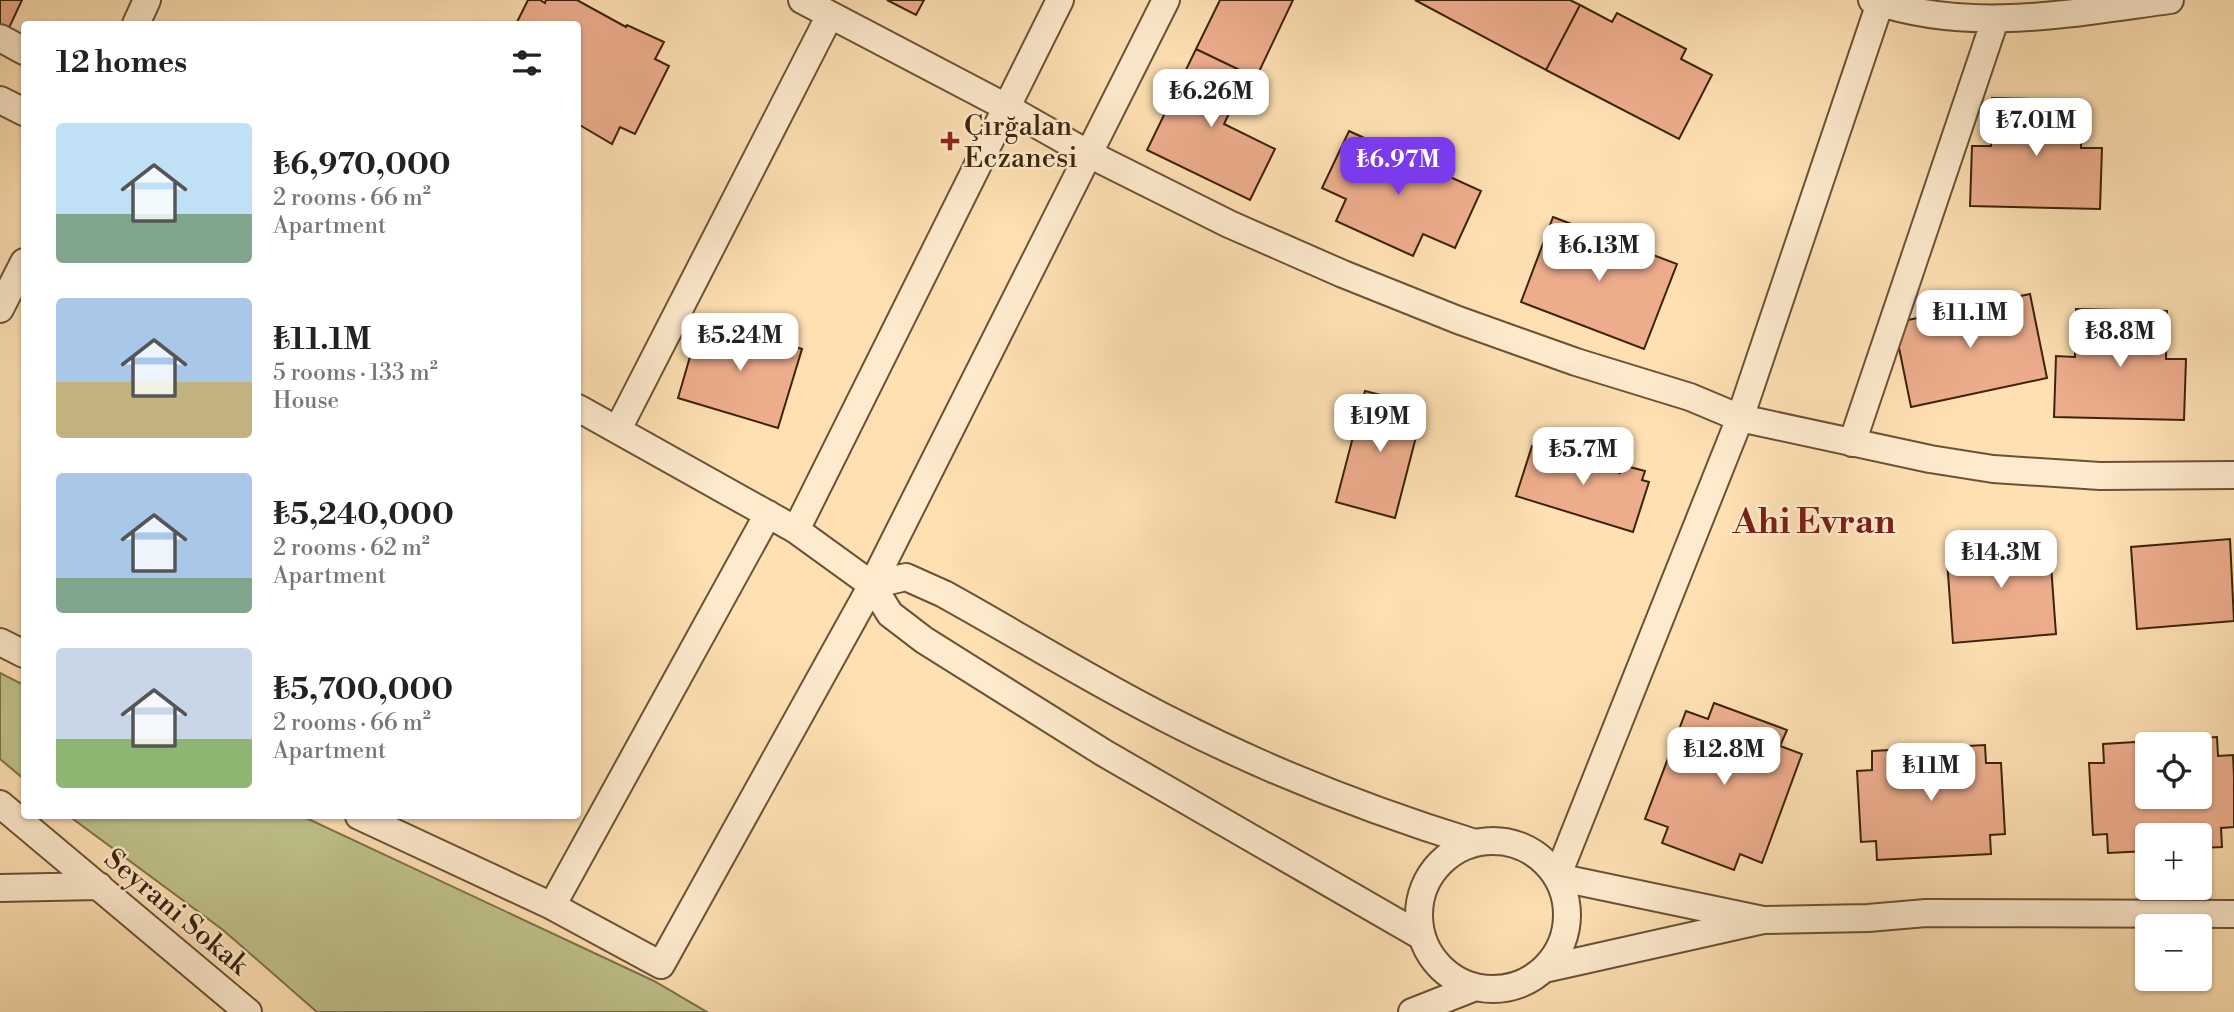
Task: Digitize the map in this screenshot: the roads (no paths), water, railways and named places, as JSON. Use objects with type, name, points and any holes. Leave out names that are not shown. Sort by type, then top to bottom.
[{"type":"street","points":[[137,21],[147,0]]},
{"type":"street","points":[[802,0],[1006,107],[1087,153],[1229,224],[1458,320],[1576,362],[1690,397],[1740,418],[1930,459],[1993,469],[2099,476],[2234,475]]},
{"type":"street","points":[[796,530],[1060,0]]},
{"type":"street","points":[[365,819],[552,906],[661,965],[872,585],[1166,0]]},
{"type":"street","points":[[1557,877],[1740,418],[1876,1],[1925,13],[1995,20],[2029,19],[2170,0]]},
{"type":"street","points":[[618,429],[830,15]]},
{"type":"street","points":[[1852,443],[1995,20]]},
{"type":"street","points":[[0,38],[21,49]]},
{"type":"street","points":[[0,100],[21,110]]},
{"type":"street","points":[[0,309],[21,268]]},
{"type":"street","points":[[581,410],[796,530],[872,585],[890,614],[925,640],[1104,752],[1421,936]]},
{"type":"street","points":[[552,906],[768,514]]},
{"type":"street","points":[[872,585],[906,577],[944,594],[1172,722],[1351,800],[1399,819],[1475,843]]},
{"type":"street","points":[[0,642],[21,652]]},
{"type":"street","name":"Seyrani Sokak","points":[[0,804],[248,1012]]},
{"type":"street","points":[[1499,841],[1522,846],[1542,859],[1557,877],[1566,899],[1567,924],[1560,949],[1544,969],[1523,984],[1499,990],[1473,988],[1450,977],[1432,959],[1421,936],[1418,912],[1423,889],[1435,868],[1453,852],[1475,843],[1499,841]]},
{"type":"street","points":[[1557,877],[1763,920]]},
{"type":"street","points":[[0,888],[99,887]]},
{"type":"street","points":[[1544,969],[1763,920],[1868,918],[1926,913],[2234,914]]},
{"type":"street","points":[[1412,1012],[1473,988]]},
{"type":"place","name":"Çırğalan Eczanesi","points":[[950,141]]},
{"type":"district","name":"Ahi Evran","points":[[1814,521]]}]
